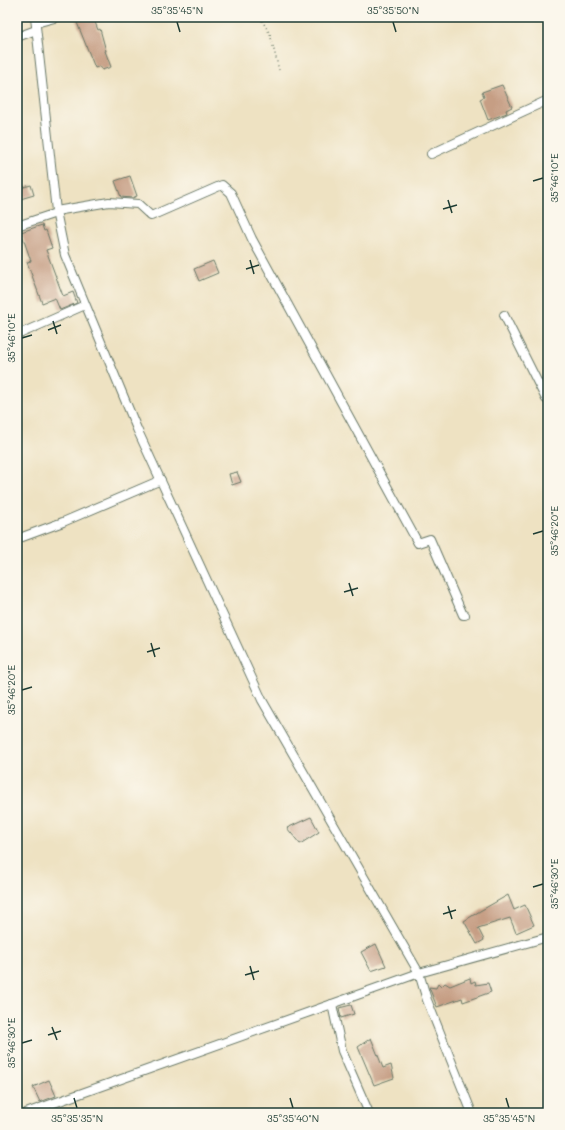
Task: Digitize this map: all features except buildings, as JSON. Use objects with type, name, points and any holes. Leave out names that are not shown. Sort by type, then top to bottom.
[{"type":"street","points":[[17,37],[36,23],[58,17]]},
{"type":"street","points":[[36,23],[56,212],[65,255],[137,429],[262,700],[418,973],[427,1000],[472,1113]]},
{"type":"street","points":[[431,154],[548,100]]},
{"type":"street","points":[[17,226],[56,212],[109,202],[138,204],[151,216],[222,185],[230,192],[252,238],[418,543],[430,539],[462,615],[465,615]]},
{"type":"street","points":[[17,335],[86,305]]},
{"type":"street","points":[[504,315],[546,399],[548,400]]},
{"type":"street","points":[[17,540],[161,480]]},
{"type":"street","points":[[26,1113],[418,973],[548,937]]},
{"type":"street","points":[[332,1004],[342,1051],[369,1113]]},
{"type":"path","points":[[260,17],[270,34],[279,70]]}]
